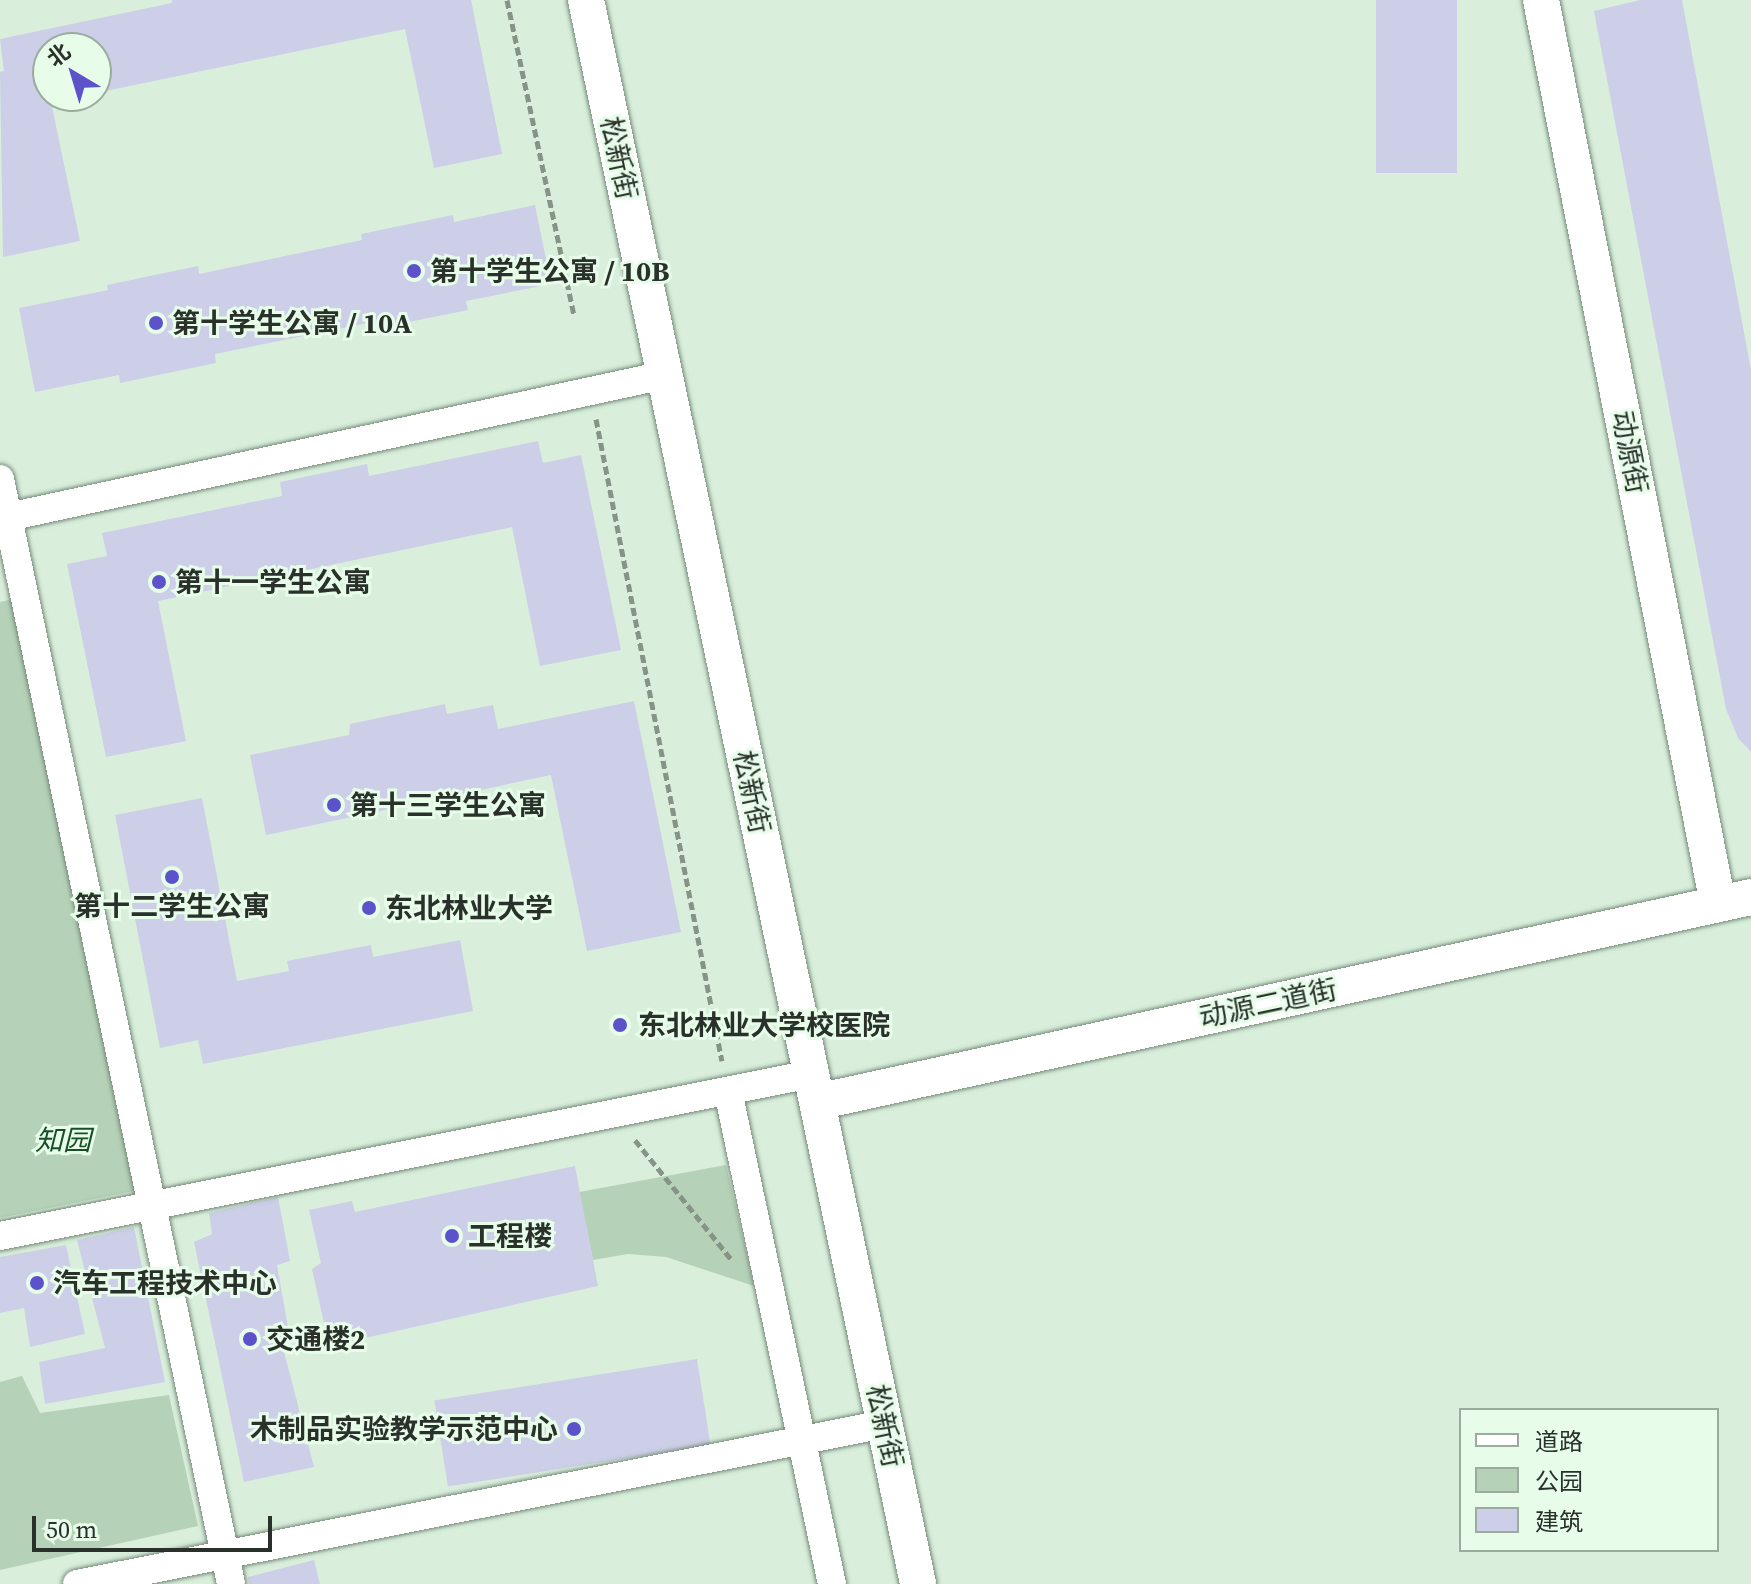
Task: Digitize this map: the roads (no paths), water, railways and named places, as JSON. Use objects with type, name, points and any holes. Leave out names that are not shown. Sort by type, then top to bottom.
[{"type":"street","name":"松新街","points":[[586,0],[918,1584]]},
{"type":"street","name":"动源街","points":[[1541,0],[1735,901]]},
{"type":"street","points":[[8,517],[665,375]]},
{"type":"street","points":[[0,479],[231,1584]]},
{"type":"street","name":"动源二道街","points":[[814,1088],[1735,901]]},
{"type":"street","points":[[0,1236],[728,1091],[814,1088]]},
{"type":"street","points":[[728,1091],[832,1584]]},
{"type":"street","points":[[77,1584],[884,1424]]},
{"type":"place","name":"第十学生公寓 / 10B","points":[[414,271]]},
{"type":"place","name":"第十学生公寓 / 10A","points":[[156,323]]},
{"type":"place","name":"第十一学生公寓","points":[[159,582]]},
{"type":"place","name":"第十三学生公寓","points":[[334,805]]},
{"type":"place","name":"第十二学生公寓","points":[[172,877]]},
{"type":"place","name":"东北林业大学","points":[[369,908]]},
{"type":"place","name":"东北林业大学校医院","points":[[620,1025]]},
{"type":"place","name":"工程楼","points":[[452,1236]]},
{"type":"place","name":"汽车工程技术中心","points":[[37,1283]]},
{"type":"place","name":"交通楼2","points":[[250,1339]]},
{"type":"place","name":"木制品实验教学示范中心","points":[[574,1429]]},
{"type":"park label","name":"知园","points":[[63,1140]]}]
